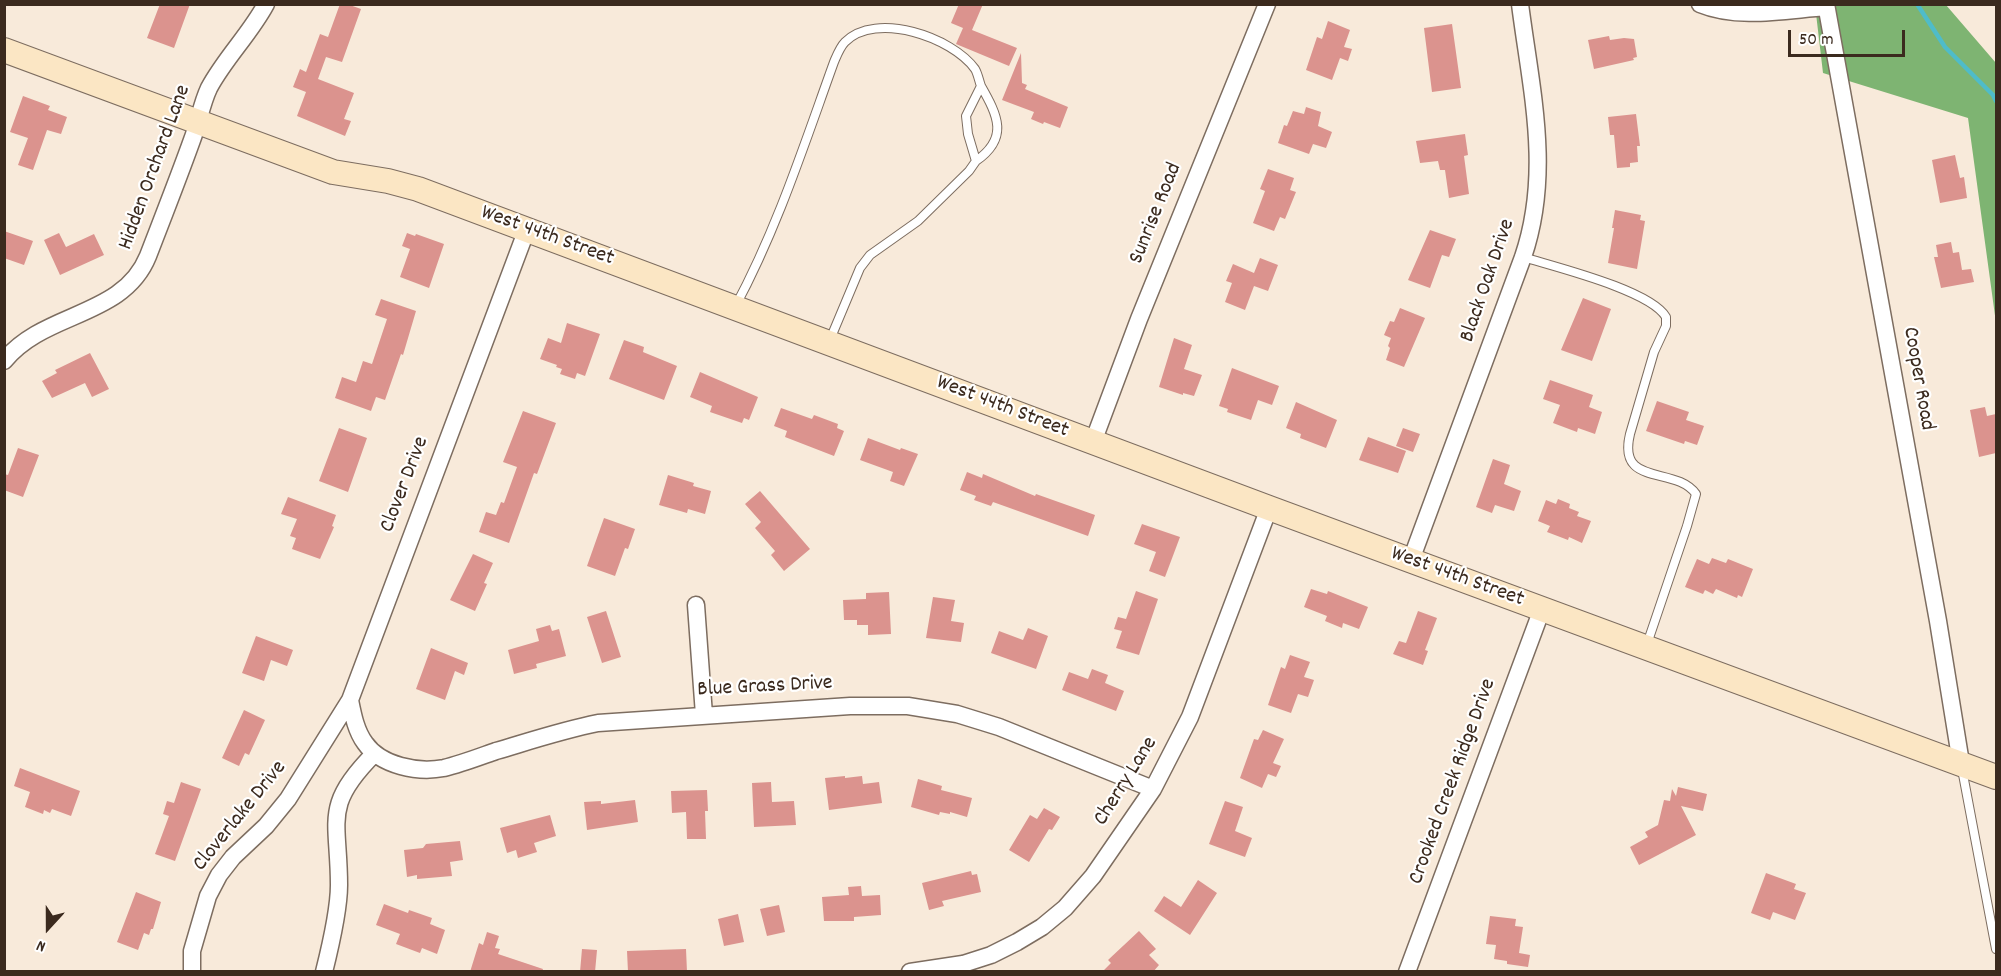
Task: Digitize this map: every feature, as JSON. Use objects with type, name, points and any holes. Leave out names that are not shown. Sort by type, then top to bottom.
[{"type":"street","name":"Hidden Orchard Lane","points":[[8,352],[36,333],[107,301],[136,278],[148,256],[198,121],[200,109],[213,80],[253,27],[266,4]]},
{"type":"street","name":"Sunrise Road","points":[[1093,442],[1138,319],[1268,4]]},
{"type":"street","name":"Black Oak Drive","points":[[1411,560],[1523,256],[1536,208],[1539,165],[1520,4]]},
{"type":"street","points":[[1700,4],[1728,12],[1757,13],[1826,6]]},
{"type":"street","name":"Cooper Road","points":[[1826,6],[1934,597],[1961,763]]},
{"type":"street","name":"West 44th Street","points":[[4,50],[333,172],[408,186],[527,229],[1269,508],[1996,777]]},
{"type":"street","name":"Clover Drive","points":[[350,700],[527,229]]},
{"type":"street","name":"Cherry Lane","points":[[910,972],[942,968],[978,959],[1017,942],[1042,927],[1065,908],[1084,887],[1153,789],[1178,743],[1198,697],[1269,508]]},
{"type":"street","points":[[696,605],[704,715]]},
{"type":"street","name":"Crooked Creek Ridge Drive","points":[[1407,972],[1542,609]]},
{"type":"street","points":[[324,972],[338,892],[335,822],[337,807],[346,787],[374,754],[362,738],[350,700]]},
{"type":"street","name":"Cloverlake Drive","points":[[192,972],[192,951],[208,896],[219,875],[233,857],[266,826],[288,799],[350,700]]},
{"type":"street","name":"Blue Grass Drive","points":[[374,754],[391,763],[408,768],[420,770],[442,768],[578,727],[625,720],[879,705],[936,710],[999,727],[1153,789]]},
{"type":"lane","points":[[735,307],[779,213],[834,62],[844,43],[854,35],[871,28],[898,29],[924,34],[951,47],[975,69],[999,124],[997,137],[986,154],[976,161],[969,171],[918,221],[870,255],[860,268],[829,342]]},
{"type":"lane","points":[[976,161],[968,134],[966,116],[981,86]]},
{"type":"lane","points":[[1523,256],[1626,290],[1656,306],[1666,317],[1666,326],[1654,352],[1630,434],[1629,457],[1641,471],[1685,483],[1696,494],[1645,647]]},
{"type":"lane","points":[[1961,763],[1996,949]]},
{"type":"green space","points":[[1815,5],[1946,5],[1996,63],[1996,323],[1968,118],[1823,73]]},
{"type":"building","points":[[160,4],[190,4],[174,48],[147,38]]},
{"type":"building","points":[[340,4],[361,9],[342,62],[326,57],[318,79],[354,93],[344,119],[351,121],[345,136],[297,116],[306,92],[293,87],[300,69],[306,72],[320,34],[328,37]]},
{"type":"building","points":[[959,4],[983,4],[972,30],[1017,48],[1009,66],[956,44],[963,28],[951,23]]},
{"type":"building","points":[[1328,21],[1350,30],[1344,47],[1352,49],[1348,61],[1340,58],[1332,80],[1306,70],[1317,37],[1322,39]]},
{"type":"building","points":[[1452,24],[1461,88],[1432,92],[1424,28]]},
{"type":"building","points":[[1609,36],[1610,40],[1634,39],[1637,57],[1633,58],[1634,60],[1594,69],[1588,40]]},
{"type":"building","points":[[1021,53],[1022,83],[1027,85],[1025,89],[1068,107],[1060,128],[1031,119],[1034,112],[1002,100]]},
{"type":"building","points":[[23,96],[50,106],[48,110],[67,117],[61,134],[47,130],[33,170],[18,165],[28,138],[10,132]]},
{"type":"building","points":[[1306,107],[1321,112],[1318,126],[1332,132],[1326,148],[1313,144],[1309,154],[1278,143],[1284,125],[1287,126],[1293,111],[1304,114]]},
{"type":"building","points":[[1636,114],[1640,146],[1637,146],[1638,162],[1630,163],[1630,167],[1617,168],[1614,135],[1610,135],[1608,117]]},
{"type":"building","points":[[1465,134],[1468,155],[1464,156],[1469,194],[1449,198],[1445,170],[1440,170],[1438,161],[1420,163],[1416,141]]},
{"type":"building","points":[[1955,155],[1960,178],[1964,177],[1967,198],[1940,203],[1932,160]]},
{"type":"building","points":[[1268,169],[1294,178],[1290,190],[1296,192],[1285,219],[1280,217],[1274,231],[1253,223],[1265,191],[1260,189]]},
{"type":"building","points":[[1615,210],[1641,215],[1640,220],[1645,221],[1637,269],[1608,263]]},
{"type":"building","points":[[1430,230],[1456,239],[1449,257],[1442,255],[1430,288],[1408,280]]},
{"type":"building","points":[[4,231],[33,241],[24,265],[4,258]]},
{"type":"building","points":[[59,233],[66,247],[94,234],[104,255],[60,275],[44,240]]},
{"type":"building","points":[[407,233],[444,244],[429,288],[400,277],[410,249],[402,246]]},
{"type":"building","points":[[1951,242],[1953,253],[1959,252],[1962,270],[1971,269],[1974,282],[1941,288],[1934,257],[1938,257],[1936,245]]},
{"type":"building","points":[[1260,258],[1278,265],[1268,291],[1254,286],[1245,310],[1225,302],[1232,283],[1226,281],[1233,264],[1254,273]]},
{"type":"building","points":[[1583,298],[1611,309],[1592,361],[1561,350]]},
{"type":"building","points":[[381,299],[416,311],[403,355],[401,354],[385,400],[376,397],[371,411],[335,398],[342,377],[356,382],[363,361],[372,364],[387,319],[375,315]]},
{"type":"building","points":[[1400,308],[1425,318],[1404,367],[1386,360],[1391,338],[1384,335],[1390,321],[1394,322]]},
{"type":"building","points":[[567,323],[600,334],[585,376],[577,373],[575,379],[560,374],[562,369],[556,367],[557,365],[540,359],[548,338],[561,343]]},
{"type":"building","points":[[1174,338],[1192,345],[1184,369],[1202,375],[1194,396],[1159,387]]},
{"type":"building","points":[[624,340],[644,347],[643,352],[677,366],[664,400],[609,379]]},
{"type":"building","points":[[90,353],[109,389],[92,397],[85,383],[52,398],[42,381],[57,373],[55,370]]},
{"type":"building","points":[[1232,368],[1279,386],[1272,405],[1258,400],[1251,420],[1227,412],[1228,409],[1219,406]]},
{"type":"building","points":[[700,372],[758,397],[749,420],[744,418],[742,423],[710,412],[712,406],[690,397]]},
{"type":"building","points":[[1550,380],[1593,395],[1589,407],[1602,412],[1595,434],[1578,428],[1577,432],[1553,423],[1560,405],[1543,399]]},
{"type":"building","points":[[1657,401],[1689,412],[1686,420],[1704,426],[1697,445],[1685,441],[1684,444],[1646,431]]},
{"type":"building","points":[[1296,402],[1337,420],[1326,448],[1300,438],[1301,434],[1286,428]]},
{"type":"building","points":[[1985,407],[1987,416],[1996,414],[1996,453],[1979,457],[1970,410]]},
{"type":"building","points":[[781,408],[812,419],[814,415],[838,424],[837,428],[844,431],[834,456],[785,437],[787,431],[774,426]]},
{"type":"building","points":[[523,411],[556,423],[537,474],[534,473],[509,543],[479,532],[486,512],[496,515],[501,502],[504,503],[517,467],[503,462]]},
{"type":"building","points":[[339,428],[367,438],[348,492],[319,481]]},
{"type":"building","points":[[1403,428],[1420,434],[1413,452],[1396,446]]},
{"type":"building","points":[[1368,437],[1406,451],[1398,473],[1359,460]]},
{"type":"building","points":[[868,438],[918,454],[904,486],[890,481],[893,472],[860,460]]},
{"type":"building","points":[[18,448],[39,455],[23,497],[4,490],[4,474],[8,475]]},
{"type":"building","points":[[1493,459],[1510,465],[1504,484],[1521,491],[1514,511],[1495,505],[1492,513],[1476,507]]},
{"type":"building","points":[[967,472],[982,478],[983,474],[1035,496],[1036,494],[1095,515],[1088,536],[993,502],[991,506],[974,500],[976,496],[960,490]]},
{"type":"building","points":[[668,475],[711,491],[705,514],[688,509],[687,513],[659,505]]},
{"type":"building","points":[[760,491],[810,549],[784,571],[771,555],[775,551],[755,528],[761,522],[745,504]]},
{"type":"building","points":[[288,497],[336,515],[332,526],[334,527],[320,559],[292,549],[296,538],[290,536],[297,519],[281,514]]},
{"type":"building","points":[[1558,499],[1570,504],[1569,508],[1579,512],[1577,516],[1591,521],[1582,543],[1569,537],[1568,540],[1547,532],[1550,526],[1538,521],[1546,500],[1556,504]]},
{"type":"building","points":[[604,518],[635,529],[615,576],[587,566]]},
{"type":"building","points":[[1142,524],[1180,537],[1165,577],[1149,571],[1156,552],[1134,544]]},
{"type":"building","points":[[473,554],[493,563],[475,611],[450,600]]},
{"type":"building","points":[[1712,558],[1726,563],[1728,559],[1753,569],[1742,597],[1738,595],[1737,598],[1716,589],[1713,594],[1705,590],[1703,594],[1685,587],[1697,559],[1709,564]]},
{"type":"building","points":[[1311,589],[1327,594],[1328,591],[1368,607],[1359,629],[1343,623],[1342,628],[1325,621],[1327,616],[1304,607]]},
{"type":"building","points":[[1136,591],[1158,599],[1139,655],[1116,648],[1122,631],[1114,629],[1118,617],[1126,619]]},
{"type":"building","points":[[889,592],[891,634],[868,635],[868,625],[857,625],[857,620],[844,620],[843,600],[866,599],[866,593]]},
{"type":"building","points":[[933,597],[955,600],[951,621],[964,623],[961,642],[926,638]]},
{"type":"building","points":[[606,611],[621,657],[602,663],[587,617]]},
{"type":"building","points":[[1418,611],[1437,618],[1425,650],[1428,651],[1423,665],[1393,654],[1399,641],[1406,643]]},
{"type":"building","points":[[550,625],[552,631],[559,629],[566,656],[536,664],[537,668],[514,674],[508,650],[539,641],[536,629]]},
{"type":"building","points":[[1028,628],[1048,636],[1036,669],[991,653],[999,631],[1023,640]]},
{"type":"building","points":[[256,636],[293,650],[287,666],[271,660],[264,681],[242,673]]},
{"type":"building","points":[[431,648],[468,663],[464,675],[455,671],[445,700],[416,689]]},
{"type":"building","points":[[1290,655],[1310,662],[1304,677],[1314,680],[1308,697],[1298,694],[1291,713],[1268,705],[1281,667],[1285,669]]},
{"type":"building","points":[[1092,669],[1108,675],[1105,683],[1124,691],[1116,711],[1062,690],[1069,672],[1088,679]]},
{"type":"building","points":[[244,710],[265,720],[249,755],[245,753],[239,766],[222,758]]},
{"type":"building","points":[[1263,730],[1284,739],[1273,763],[1281,766],[1276,777],[1268,774],[1262,788],[1240,778],[1254,739],[1258,740]]},
{"type":"building","points":[[20,768],[80,791],[71,816],[52,809],[50,813],[44,810],[43,814],[25,807],[30,792],[14,786]]},
{"type":"building","points":[[845,776],[845,778],[862,776],[863,784],[879,782],[882,803],[829,810],[825,778]]},
{"type":"building","points":[[918,779],[942,786],[941,790],[972,798],[967,817],[950,812],[950,814],[940,812],[939,815],[911,807]]},
{"type":"building","points":[[181,782],[201,789],[175,861],[155,854],[169,816],[163,814],[167,801],[174,803]]},
{"type":"building","points":[[771,782],[772,802],[794,801],[796,825],[754,827],[752,783]]},
{"type":"building","points":[[1678,787],[1707,794],[1703,811],[1681,806],[1696,835],[1639,865],[1630,847],[1648,837],[1645,832],[1658,825],[1664,800],[1670,801],[1672,789],[1676,796]]},
{"type":"building","points":[[707,790],[706,839],[687,839],[686,812],[672,813],[671,791]]},
{"type":"building","points":[[635,800],[638,822],[587,830],[584,802],[601,801],[601,804]]},
{"type":"building","points":[[1225,801],[1243,807],[1235,831],[1252,838],[1245,857],[1209,844]]},
{"type":"building","points":[[1044,808],[1060,817],[1052,830],[1049,829],[1029,862],[1009,850],[1030,815],[1037,819]]},
{"type":"building","points":[[550,815],[556,836],[534,843],[537,852],[518,858],[516,850],[507,853],[500,828]]},
{"type":"building","points":[[460,841],[463,860],[450,862],[452,876],[417,879],[417,875],[407,877],[404,850],[423,848],[426,844]]},
{"type":"building","points":[[971,871],[972,875],[977,874],[981,892],[942,901],[944,906],[929,910],[922,883]]},
{"type":"building","points":[[1766,873],[1796,884],[1794,889],[1806,893],[1795,920],[1773,912],[1770,920],[1751,913]]},
{"type":"building","points":[[1198,880],[1217,893],[1190,935],[1154,911],[1164,896],[1181,907]]},
{"type":"building","points":[[861,886],[862,896],[880,895],[881,915],[854,917],[854,921],[824,921],[822,897],[849,895],[848,887]]},
{"type":"building","points":[[136,892],[161,902],[153,929],[149,935],[144,933],[138,950],[117,942]]},
{"type":"building","points":[[384,904],[408,913],[409,910],[432,918],[430,924],[445,930],[437,954],[422,948],[420,953],[396,944],[400,934],[376,925]]},
{"type":"building","points":[[779,905],[785,932],[767,936],[760,909]]},
{"type":"building","points":[[738,914],[744,942],[724,946],[718,919]]},
{"type":"building","points":[[1490,916],[1516,919],[1515,926],[1523,927],[1519,953],[1530,955],[1528,967],[1507,964],[1507,961],[1494,959],[1496,945],[1486,944]]},
{"type":"building","points":[[1139,931],[1156,949],[1149,955],[1159,965],[1153,972],[1102,972],[1111,963],[1108,960]]},
{"type":"building","points":[[487,932],[499,936],[495,948],[500,949],[498,954],[543,969],[542,972],[470,972],[479,943],[483,945]]},
{"type":"building","points":[[582,949],[597,950],[595,972],[580,972]]},
{"type":"building","points":[[686,949],[687,972],[628,972],[627,951]]},
{"type":"waterway","points":[[1917,4],[1945,47],[1993,95],[1996,101]]}]
